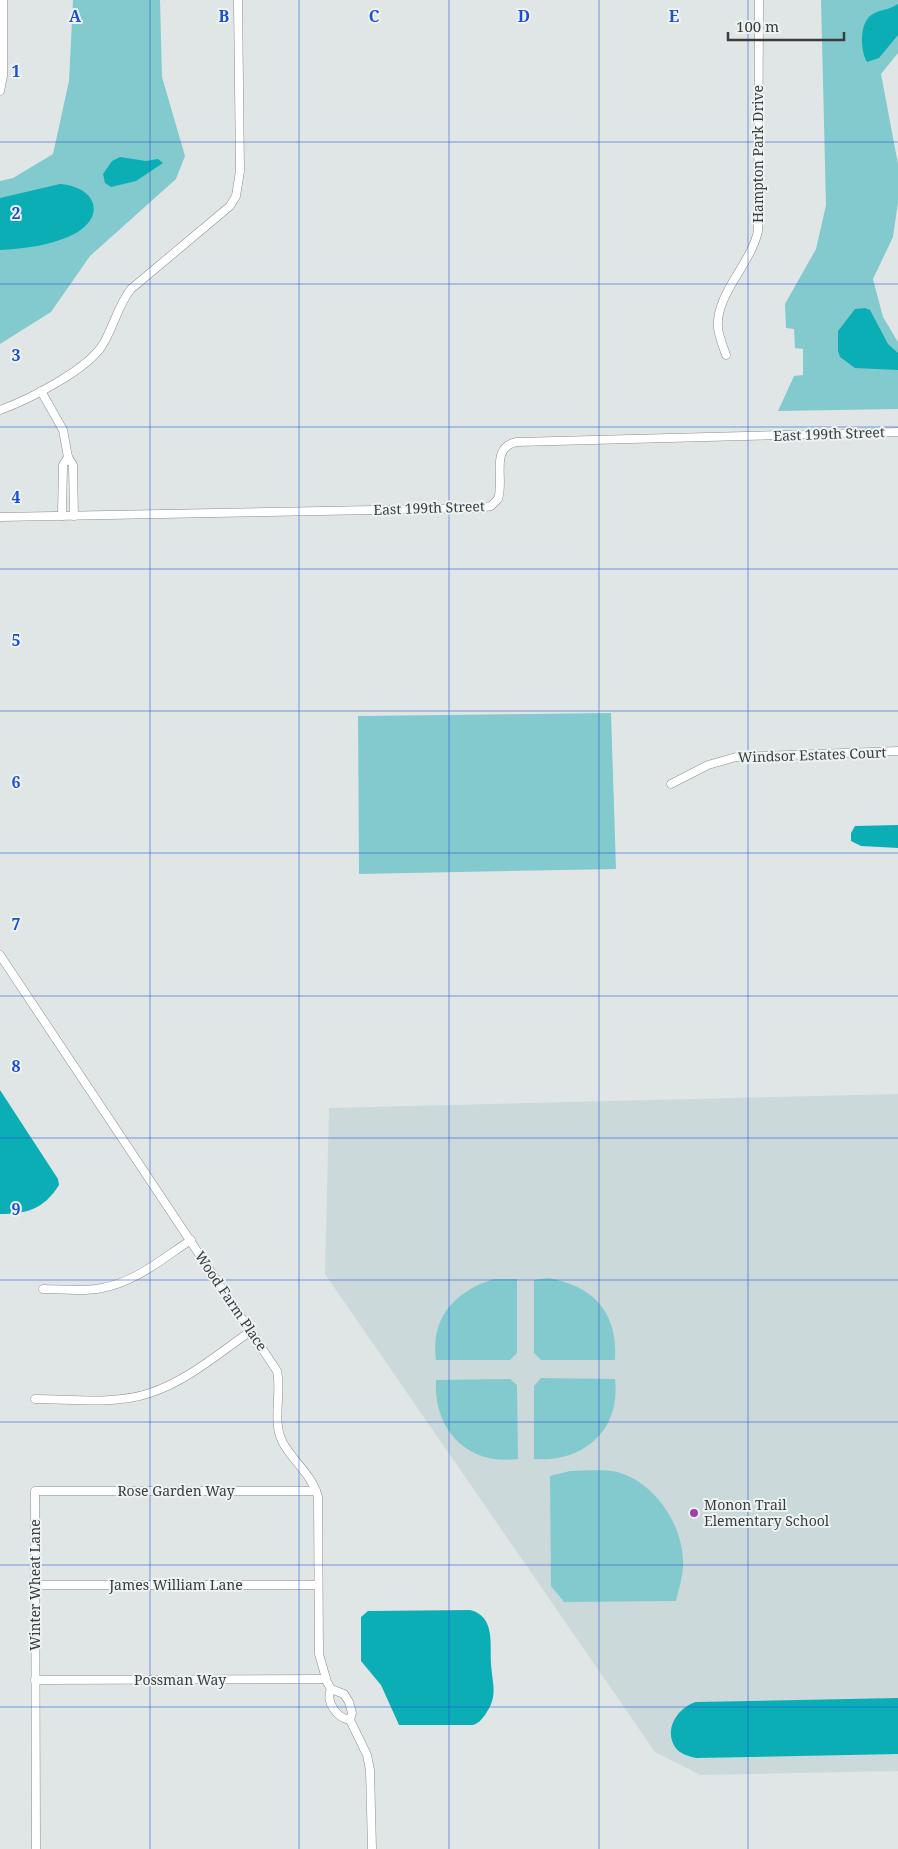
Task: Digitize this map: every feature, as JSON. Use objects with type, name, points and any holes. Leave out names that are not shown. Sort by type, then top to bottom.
[{"type":"street","points":[[0,91],[3,76],[3,0]]},
{"type":"street","points":[[0,410],[41,391],[91,359],[103,344],[125,297],[131,289],[221,216],[236,196],[240,170],[238,0]]},
{"type":"street","name":"Hampton Park Drive","points":[[726,355],[718,328],[720,308],[750,257],[758,232],[758,1]]},
{"type":"street","points":[[41,391],[63,430],[68,457],[73,466],[74,516]]},
{"type":"street","name":"East 199th Street","points":[[0,517],[479,508],[490,506],[498,498],[500,455],[512,443],[898,432]]},
{"type":"street","points":[[62,516],[62,466],[68,457]]},
{"type":"street","name":"Windsor Estates Court","points":[[671,784],[711,763],[739,756],[898,751]]},
{"type":"street","name":"Wood Farm Place","points":[[0,955],[278,1371],[279,1427],[282,1441],[308,1476],[316,1491],[319,1504],[319,1654],[331,1689],[330,1697],[334,1709],[341,1717],[350,1720]]},
{"type":"street","points":[[44,1289],[93,1289],[118,1284],[139,1274],[191,1240]]},
{"type":"street","points":[[35,1399],[115,1399],[149,1394],[182,1379],[251,1331]]},
{"type":"street","name":"Rose Garden Way","points":[[35,1491],[316,1491]]},
{"type":"street","name":"Winter Wheat Lane","points":[[35,1491],[36,1849]]},
{"type":"street","name":"James William Lane","points":[[35,1585],[318,1586]]},
{"type":"street","name":"Possman Way","points":[[35,1680],[326,1679]]},
{"type":"street","name":"Wood Farm Place","points":[[331,1689],[340,1691],[346,1698],[352,1712],[350,1720],[363,1744],[369,1762],[372,1849]]},
{"type":"shaded area","points":[[73,0],[160,0],[162,77],[185,156],[176,179],[90,256],[51,312],[0,344],[0,181],[13,178],[53,154],[69,81]]},
{"type":"shaded area","points":[[821,0],[898,0],[898,53],[881,74],[898,164],[898,202],[893,237],[873,279],[883,317],[898,342],[898,409],[778,411],[794,376],[803,375],[803,349],[795,348],[794,329],[786,328],[785,304],[816,249],[826,205]]},
{"type":"shaded area","points":[[898,4],[898,35],[879,58],[867,62],[862,43],[865,23],[873,14]]},
{"type":"shaded area","points":[[120,157],[146,161],[158,159],[163,163],[136,181],[111,187],[105,183],[103,174],[112,161]]},
{"type":"shaded area","points":[[60,184],[71,186],[88,195],[94,210],[92,218],[86,226],[76,233],[49,243],[0,250],[0,198]]},
{"type":"shaded area","points":[[865,308],[870,310],[888,344],[898,353],[898,370],[855,368],[840,357],[838,351],[838,331],[855,309]]},
{"type":"shaded area","points":[[611,713],[616,869],[359,874],[358,716]]},
{"type":"shaded area","points":[[898,825],[898,848],[861,846],[851,841],[851,833],[855,826]]},
{"type":"shaded area","points":[[0,1090],[58,1179],[59,1185],[41,1205],[18,1213],[0,1214]]},
{"type":"shaded area","name":"Monon Trail Elementary School","points":[[898,1094],[898,1771],[700,1775],[655,1752],[325,1274],[329,1108]]},
{"type":"shaded area","points":[[548,1278],[578,1288],[600,1304],[612,1328],[615,1343],[615,1360],[541,1360],[534,1353],[534,1280]]},
{"type":"shaded area","points":[[494,1279],[517,1279],[517,1353],[510,1360],[436,1360],[435,1345],[437,1331],[441,1319],[448,1308],[468,1291]]},
{"type":"shaded area","points":[[541,1378],[615,1379],[615,1397],[612,1414],[605,1428],[595,1440],[583,1449],[552,1459],[534,1459],[534,1386]]},
{"type":"shaded area","points":[[510,1379],[517,1385],[518,1459],[500,1460],[469,1450],[447,1428],[440,1414],[436,1380]]},
{"type":"shaded area","points":[[599,1470],[617,1472],[643,1485],[663,1505],[677,1531],[683,1559],[682,1575],[676,1601],[564,1602],[551,1586],[550,1476],[570,1471]]},
{"type":"shaded area","points":[[470,1610],[484,1618],[490,1631],[494,1690],[492,1702],[485,1715],[473,1725],[399,1725],[381,1685],[361,1661],[361,1617],[368,1611]]},
{"type":"shaded area","points":[[898,1698],[898,1754],[696,1758],[679,1751],[672,1740],[672,1726],[675,1719],[684,1708],[696,1702]]},
{"type":"place","name":"Monon Trail Elementary School","points":[[694,1513]]}]
